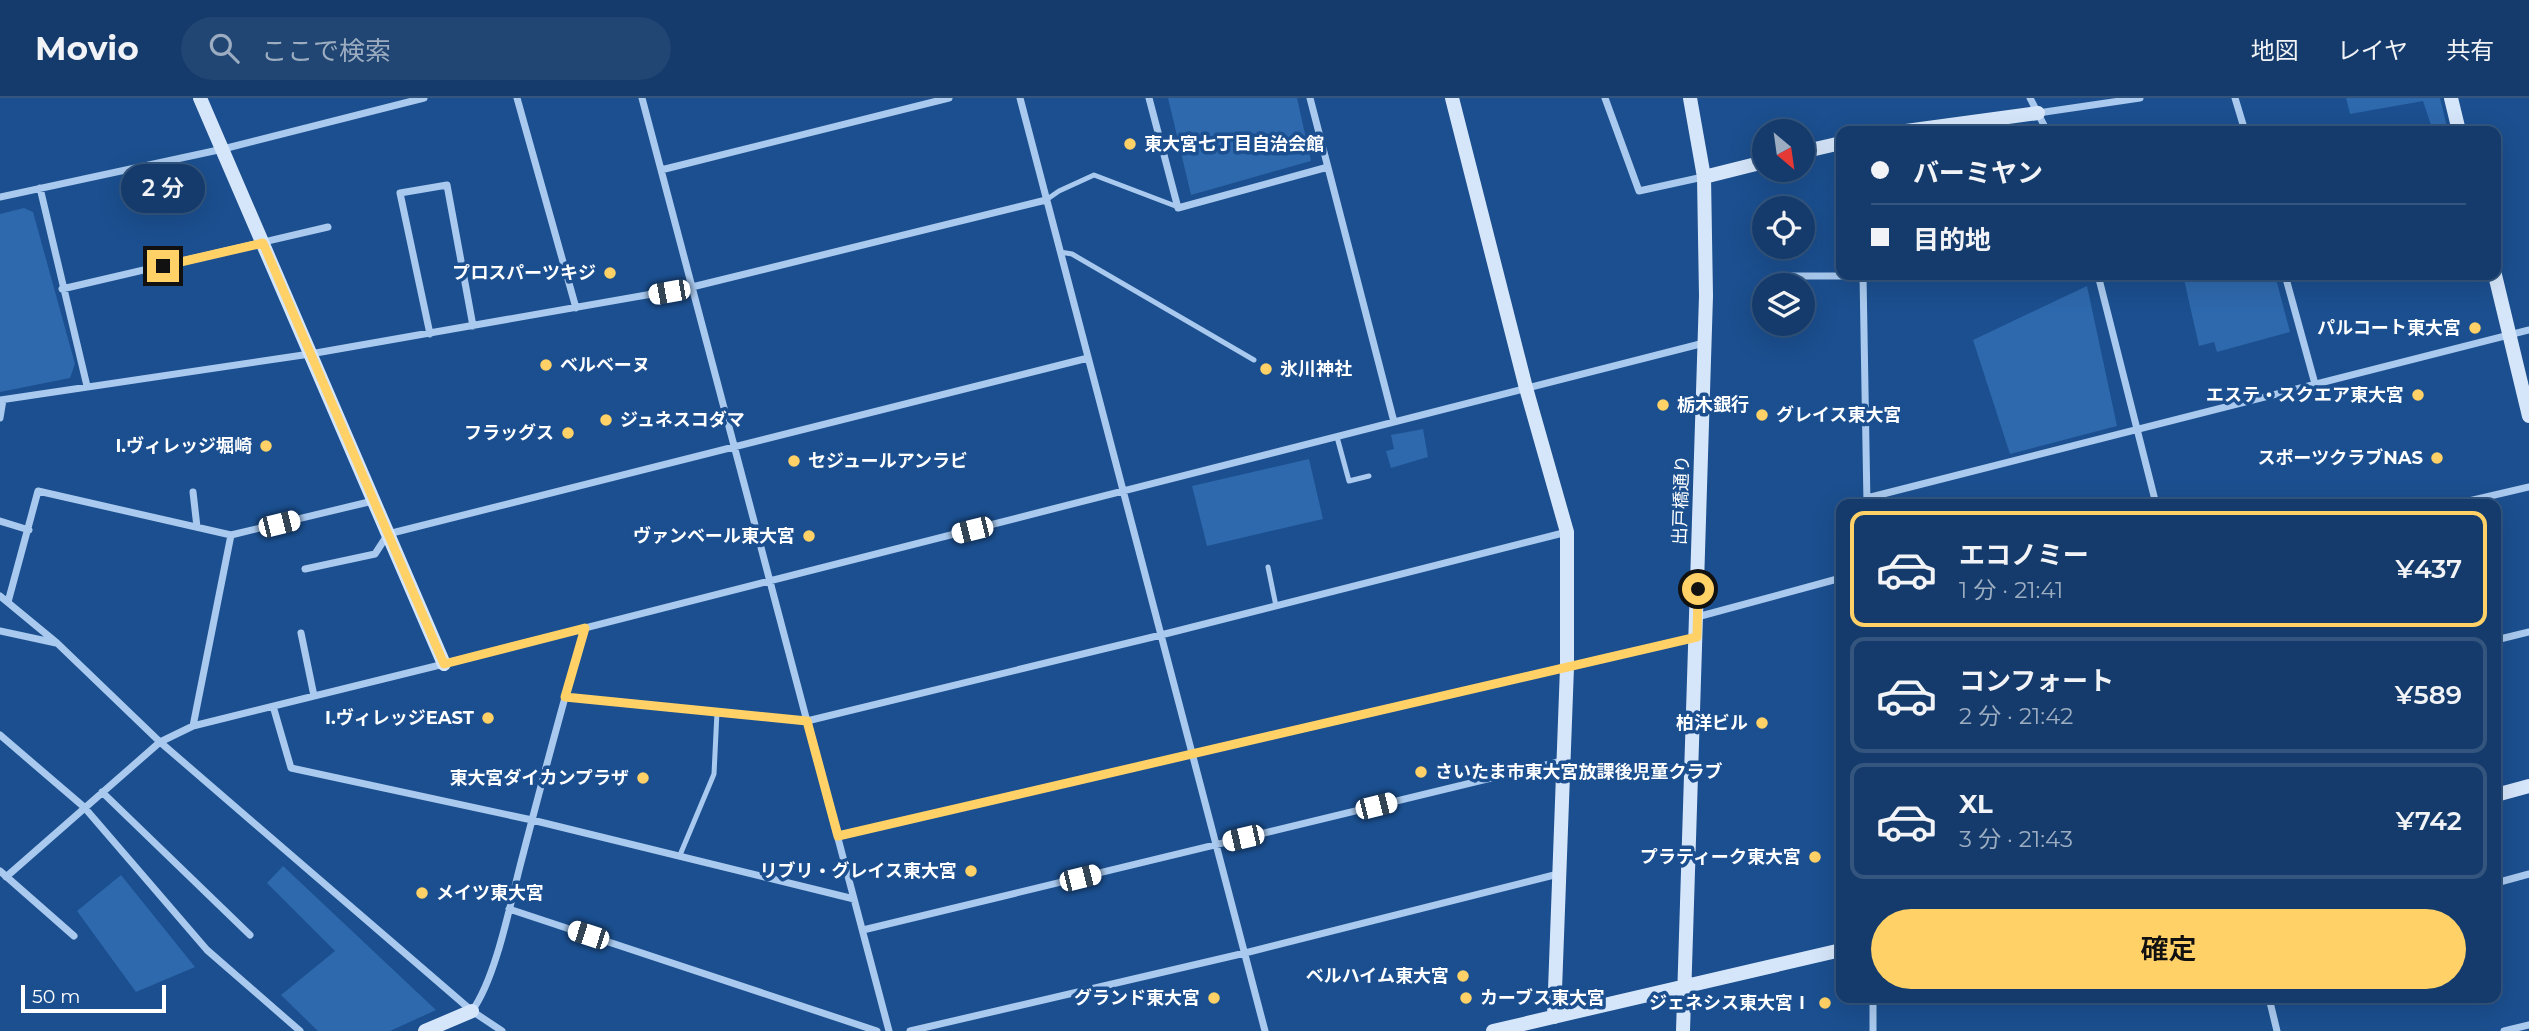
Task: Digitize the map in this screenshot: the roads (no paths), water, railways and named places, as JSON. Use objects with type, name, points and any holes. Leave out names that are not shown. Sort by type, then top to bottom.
[{"type":"street","points":[[200,98],[444,664]]},
{"type":"street","points":[[0,197],[223,149],[424,98]]},
{"type":"street","points":[[517,98],[576,308]]},
{"type":"street","points":[[642,98],[890,1031]]},
{"type":"street","points":[[661,170],[949,98]]},
{"type":"street","points":[[1020,98],[1265,1031]]},
{"type":"street","points":[[1149,98],[1178,208],[1328,167]]},
{"type":"street","points":[[1310,98],[1394,422]]},
{"type":"street","points":[[1452,98],[1526,388],[1567,532],[1567,667],[1554,1017]]},
{"type":"street","points":[[1605,98],[1639,191],[1752,165]]},
{"type":"street","name":"出戸橋通り","points":[[1683,1031],[1697,637],[1706,223],[1704,177],[1690,98]]},
{"type":"street","points":[[2030,98],[2044,126]]},
{"type":"street","points":[[1943,126],[2140,98]]},
{"type":"street","points":[[2235,98],[2243,126]]},
{"type":"street","points":[[2451,98],[2458,126]]},
{"type":"street","points":[[1815,149],[1836,143]]},
{"type":"street","points":[[430,334],[400,192],[447,185],[474,326]]},
{"type":"street","points":[[40,188],[87,386]]},
{"type":"street","points":[[0,418],[1,400],[310,354],[692,287],[1046,200]]},
{"type":"street","points":[[62,289],[328,227]]},
{"type":"street","points":[[1815,276],[1836,276]]},
{"type":"street","points":[[1863,280],[1867,499]]},
{"type":"street","points":[[2099,280],[2155,499]]},
{"type":"street","points":[[2286,280],[2315,384]]},
{"type":"street","points":[[2497,280],[2529,416]]},
{"type":"street","points":[[1875,499],[2529,330]]},
{"type":"street","points":[[74,936],[3,874],[160,742],[192,726],[1704,343]]},
{"type":"street","points":[[305,569],[376,554],[388,534],[1088,358]]},
{"type":"street","points":[[2476,499],[2529,486]]},
{"type":"street","points":[[8,602],[38,491],[231,535],[374,500]]},
{"type":"street","points":[[193,492],[197,527]]},
{"type":"street","points":[[0,521],[29,530]]},
{"type":"street","points":[[565,697],[807,721],[1567,532]]},
{"type":"street","points":[[192,726],[231,535]]},
{"type":"street","points":[[1697,617],[1836,579]]},
{"type":"street","points":[[0,596],[57,643],[160,742],[472,1011],[502,1031]]},
{"type":"street","points":[[425,1031],[472,1011],[484,995],[585,628]]},
{"type":"street","points":[[0,631],[57,643]]},
{"type":"street","points":[[2501,639],[2529,632]]},
{"type":"street","points":[[301,633],[314,696]]},
{"type":"street","points":[[838,836],[1697,637]]},
{"type":"street","points":[[273,706],[291,768],[533,820],[854,899]]},
{"type":"street","points":[[0,735],[84,807],[207,950],[300,1031]]},
{"type":"street","points":[[863,930],[1562,761]]},
{"type":"street","points":[[2501,794],[2529,786]]},
{"type":"street","points":[[102,792],[250,936]]},
{"type":"street","points":[[910,1031],[1245,953],[1559,874]]},
{"type":"street","points":[[2501,882],[2529,874]]},
{"type":"street","points":[[509,909],[877,1031]]},
{"type":"street","points":[[1493,1031],[1836,951]]},
{"type":"street","points":[[1873,1003],[1873,1031]]},
{"type":"street","points":[[2270,1003],[2277,1031]]},
{"type":"street","points":[[2504,1031],[2529,1025]]},
{"type":"lane","points":[[1046,200],[1094,175],[1178,208]]},
{"type":"lane","points":[[1060,252],[1072,254],[1254,360]]},
{"type":"lane","points":[[1337,437],[1349,481],[1369,476]]},
{"type":"lane","points":[[1268,567],[1276,606]]},
{"type":"lane","points":[[680,856],[714,774],[717,712]]},
{"type":"place","name":"東大宮七丁目自治会館","points":[[1130,144]]},
{"type":"place","name":"プロスパーツキジ","points":[[610,273]]},
{"type":"place","name":"パルコート東大宮","points":[[2475,328]]},
{"type":"place","name":"ベルベーヌ","points":[[546,365]]},
{"type":"place","name":"氷川神社","points":[[1266,369]]},
{"type":"place","name":"エステ・スクエア東大宮","points":[[2418,395]]},
{"type":"place","name":"栃木銀行","points":[[1663,405]]},
{"type":"place","name":"グレイス東大宮","points":[[1762,415]]},
{"type":"place","name":"ジュネスコダマ","points":[[606,420]]},
{"type":"place","name":"フラッグス","points":[[568,433]]},
{"type":"place","name":"I.ヴィレッジ堀崎","points":[[266,446]]},
{"type":"place","name":"スポーツクラブNAS","points":[[2437,458]]},
{"type":"place","name":"セジュールアンラビ","points":[[794,461]]},
{"type":"place","name":"ヴァンベール東大宮","points":[[809,536]]},
{"type":"place","name":"I.ヴィレッジEAST","points":[[488,718]]},
{"type":"place","name":"柏洋ビル","points":[[1762,723]]},
{"type":"place","name":"さいたま市東大宮放課後児童クラブ","points":[[1421,772]]},
{"type":"place","name":"東大宮ダイカンプラザ","points":[[643,778]]},
{"type":"place","name":"プラティーク東大宮","points":[[1815,857]]},
{"type":"place","name":"リブリ・グレイス東大宮","points":[[971,871]]},
{"type":"place","name":"メイツ東大宮","points":[[422,893]]},
{"type":"place","name":"ベルハイム東大宮","points":[[1463,976]]},
{"type":"place","name":"グランド東大宮","points":[[1214,998]]},
{"type":"place","name":"カーブス東大宮","points":[[1466,998]]},
{"type":"place","name":"ジェネシス東大宮Ⅰ","points":[[1825,1003]]}]
